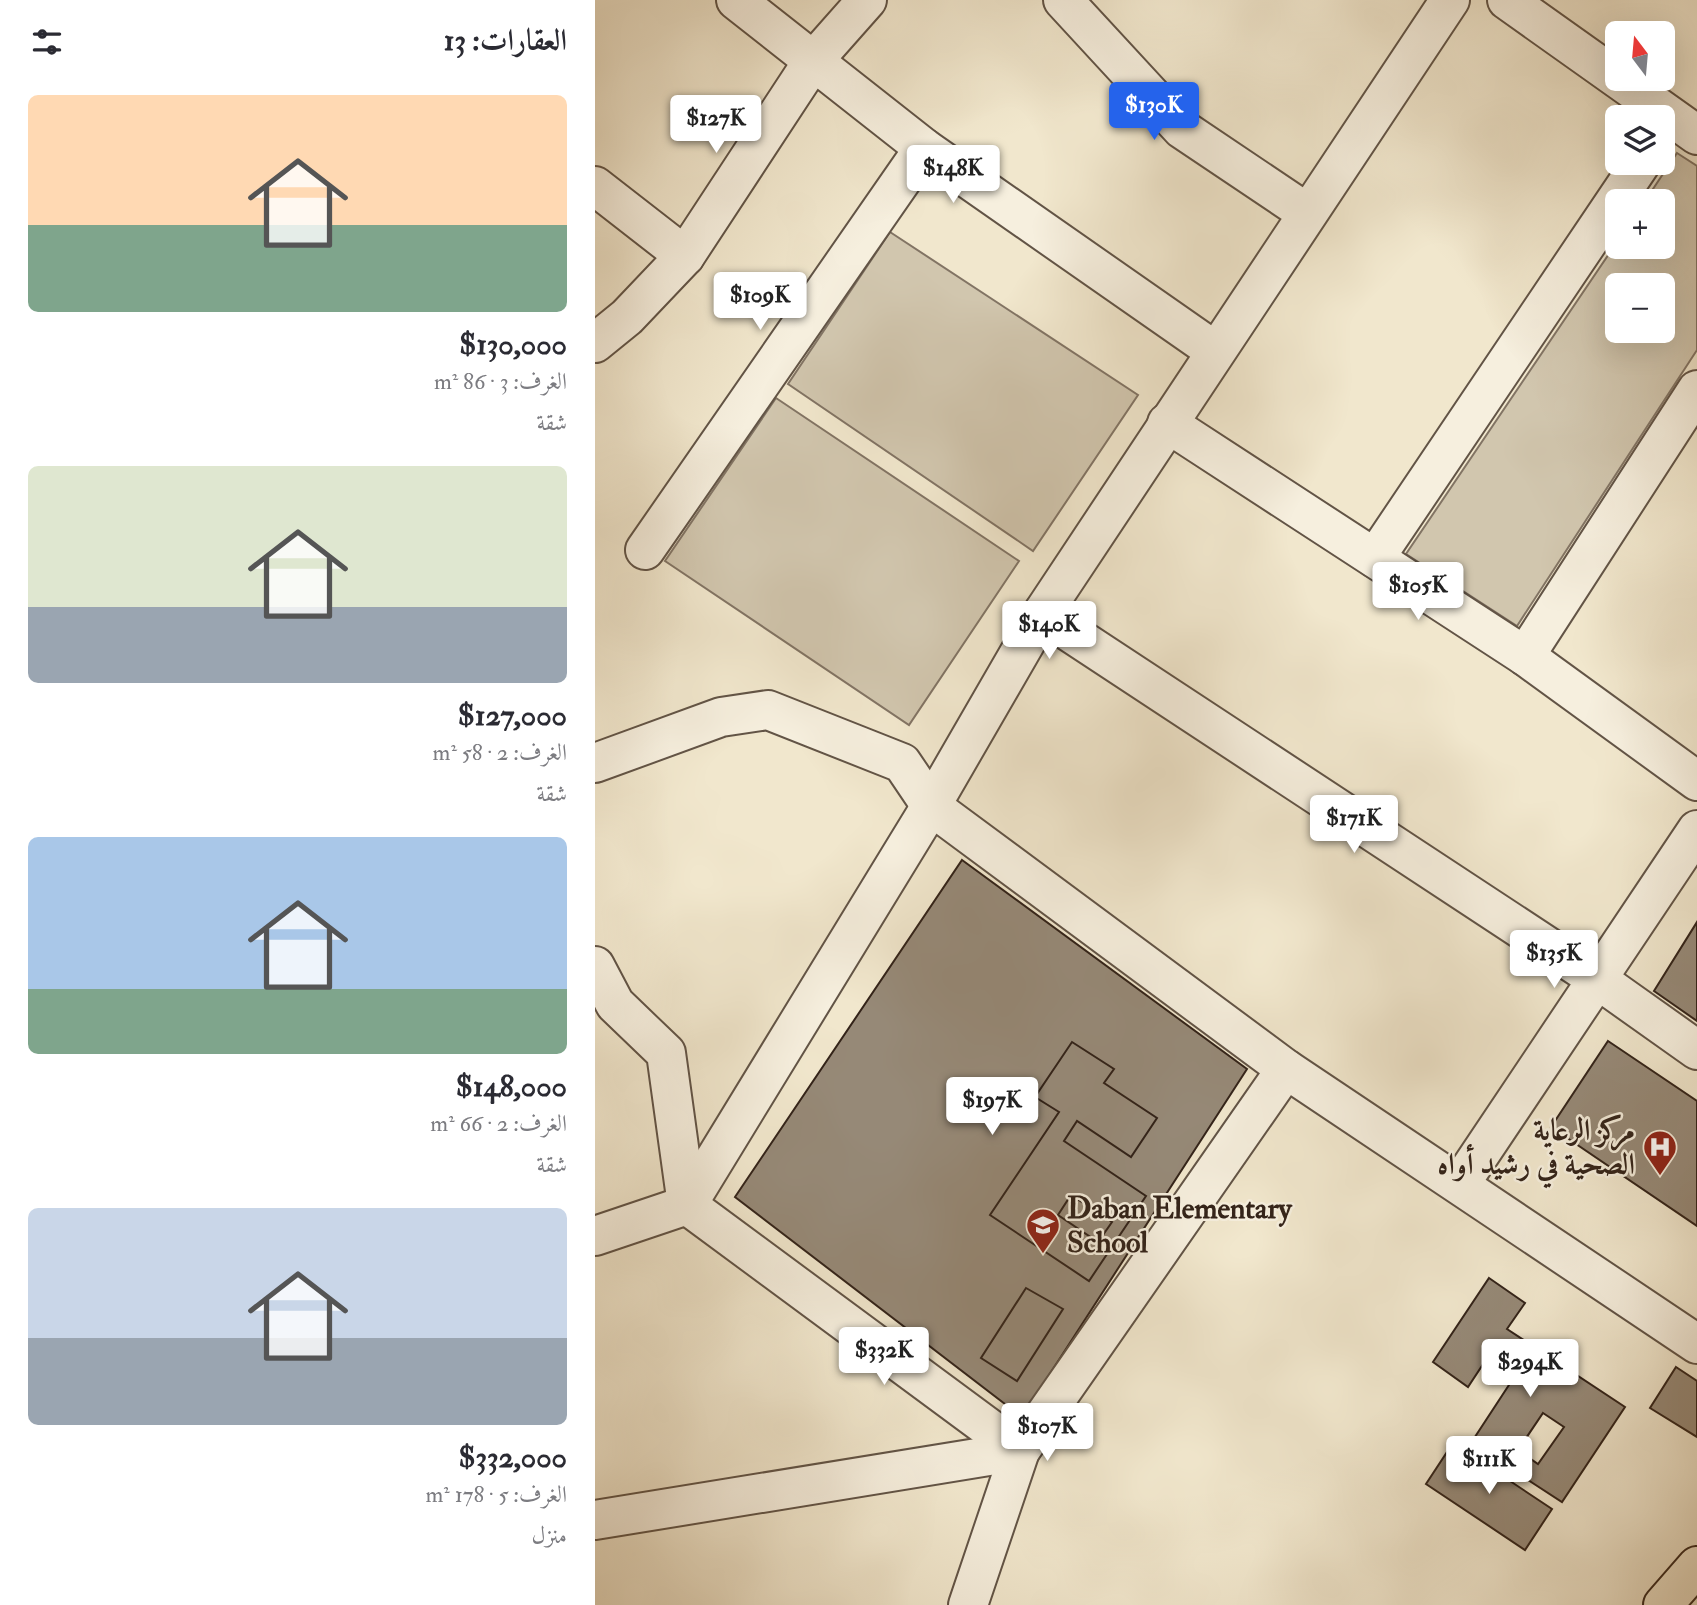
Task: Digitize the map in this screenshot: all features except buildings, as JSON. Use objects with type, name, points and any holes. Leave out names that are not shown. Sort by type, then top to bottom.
[{"type":"main road","points":[[1663,1605],[1697,1566]]},
{"type":"street","points":[[736,0],[924,149],[1215,351]]},
{"type":"street","points":[[595,343],[627,317],[685,256],[813,61],[867,0]]},
{"type":"street","points":[[1063,0],[1182,129],[1307,213]]},
{"type":"street","points":[[595,1236],[687,1205],[931,806],[1042,614],[1450,0]]},
{"type":"street","points":[[1507,0],[1677,128]]},
{"type":"street","points":[[645,550],[924,149]]},
{"type":"street","points":[[1375,558],[1633,175]]},
{"type":"street","points":[[595,186],[685,256]]},
{"type":"street","points":[[1525,656],[1697,390]]},
{"type":"street","points":[[1167,423],[1525,656],[1697,781]]},
{"type":"street","points":[[1042,614],[1597,979],[1697,1051]]},
{"type":"street","points":[[595,763],[721,717],[768,710],[902,763],[931,806],[1286,1069],[1697,1344]]},
{"type":"street","points":[[1460,1184],[1697,830]]},
{"type":"street","points":[[595,965],[615,1004],[666,1053],[687,1205],[1020,1451]]},
{"type":"street","points":[[968,1605],[1020,1451],[1286,1069]]},
{"type":"street","points":[[595,1520],[1020,1451]]},
{"type":"shaded area","points":[[1677,153],[1697,166],[1697,350],[1517,626],[1406,554],[1606,259],[1675,259],[1675,189],[1653,189],[1662,175],[1675,175]]},
{"type":"shaded area","points":[[890,232],[1138,395],[1033,551],[788,384]]},
{"type":"shaded area","points":[[776,398],[1019,561],[909,725],[665,561]]},
{"type":"place","name":"مركز الرعاية الصحية في رشيد أواه","points":[[1660,1177]]},
{"type":"place","name":"Daban Elementary School","points":[[1043,1255]]}]
